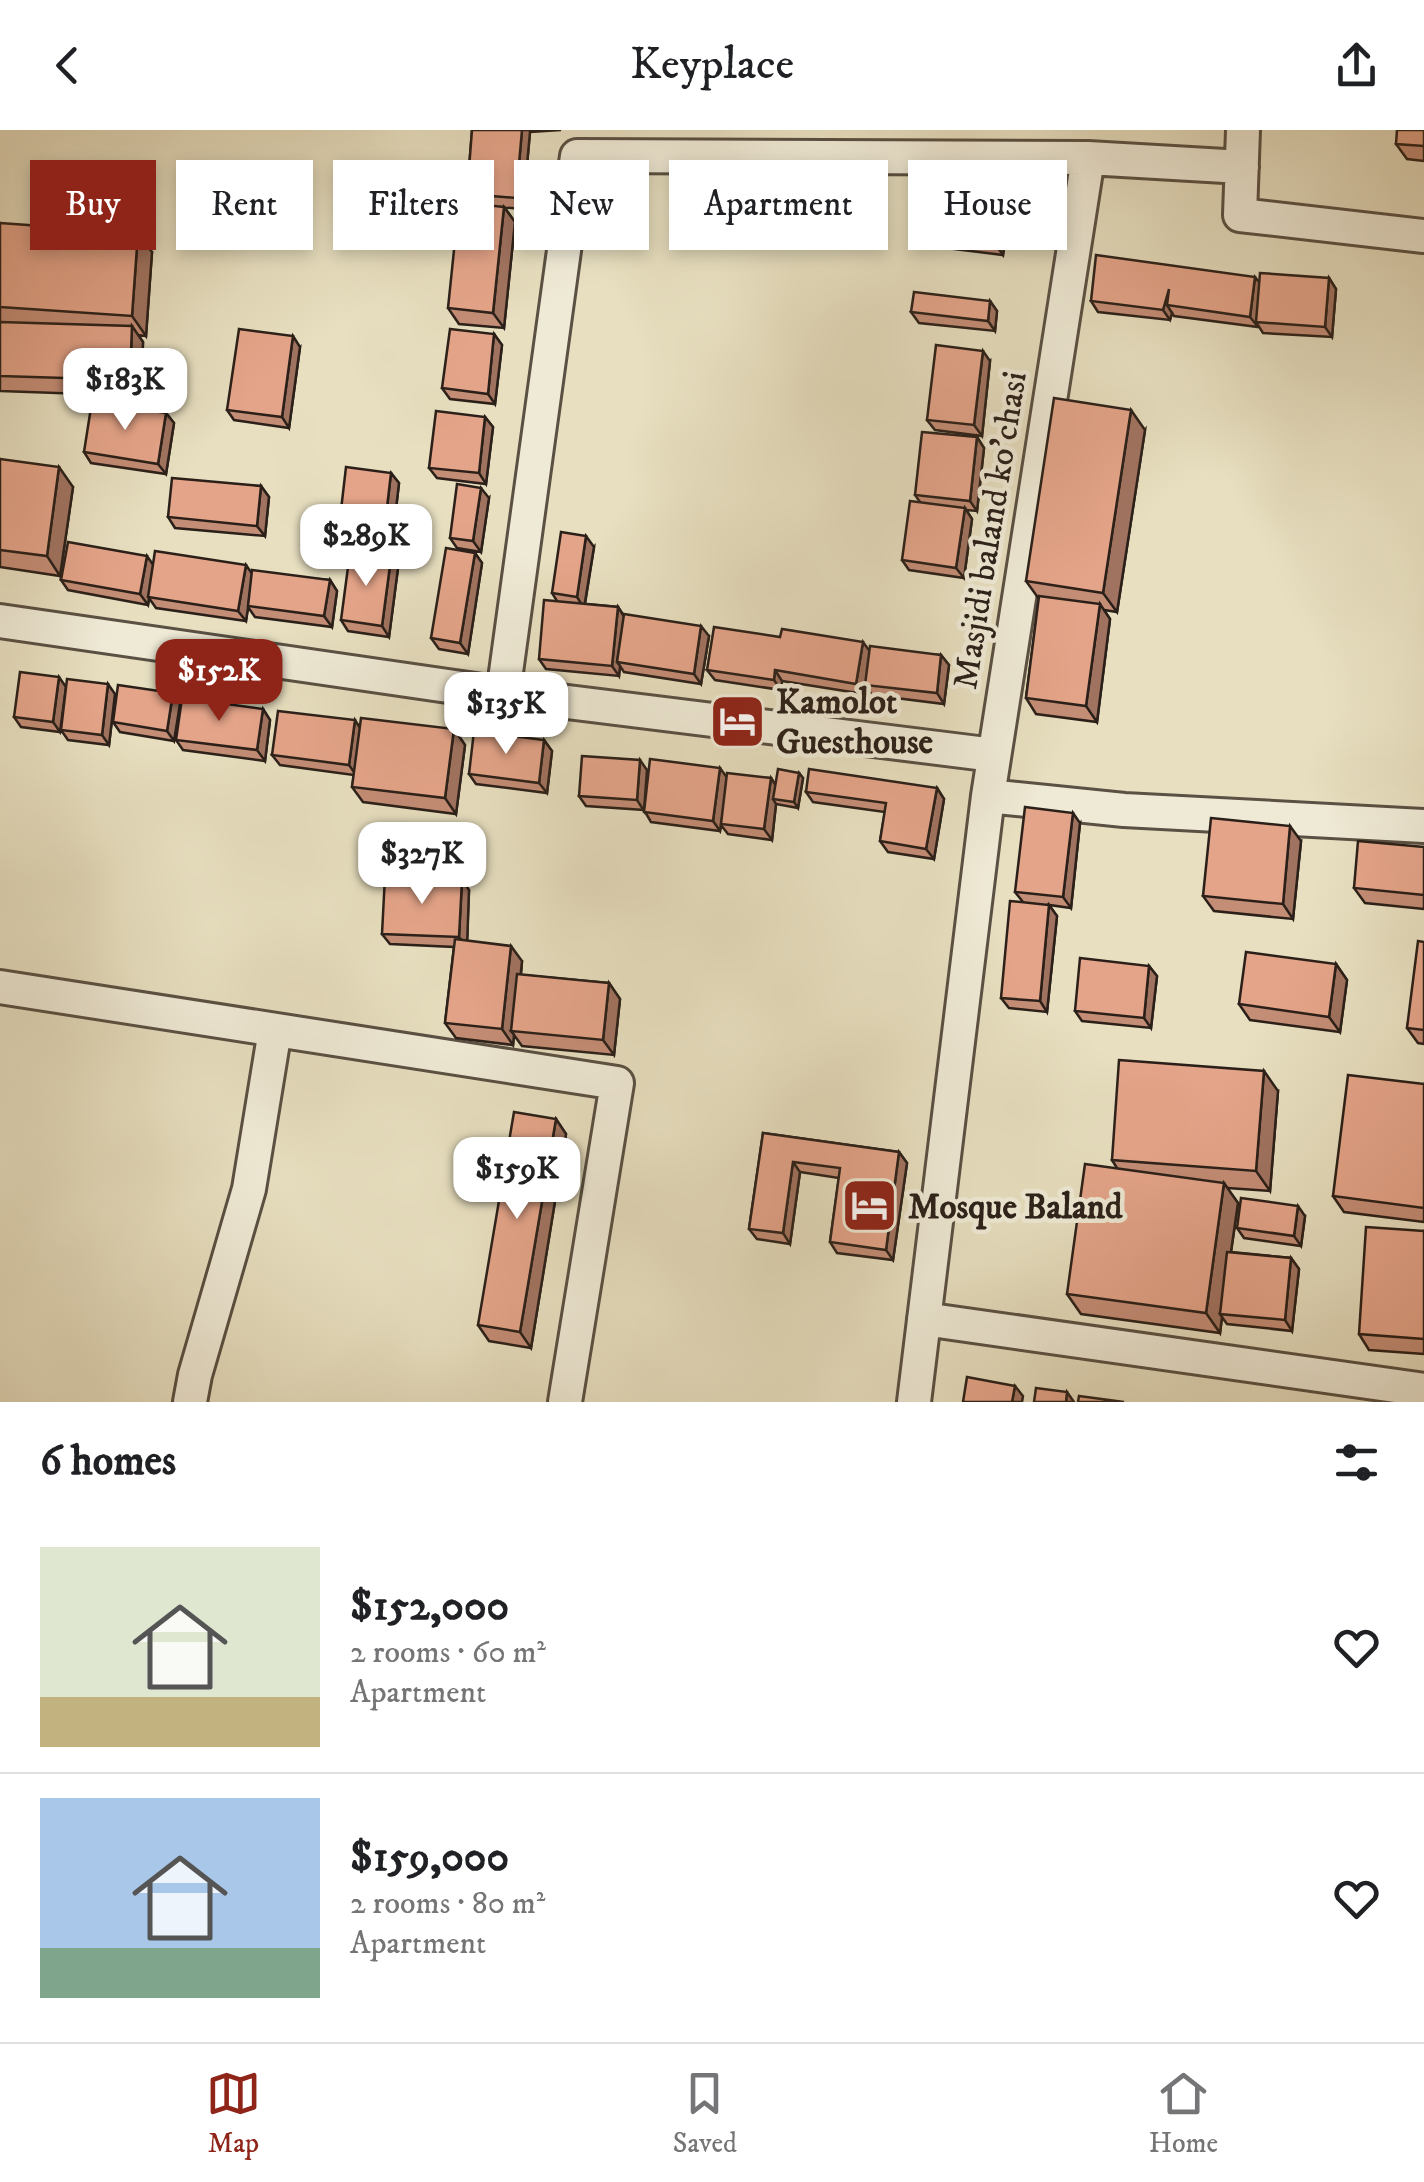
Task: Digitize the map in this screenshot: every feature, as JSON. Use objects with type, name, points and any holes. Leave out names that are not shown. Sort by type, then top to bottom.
[{"type":"street","points":[[1243,130],[1240,215],[1424,236]]},
{"type":"street","points":[[503,694],[577,156],[1088,158],[1242,167]]},
{"type":"street","name":"Masjidi baland ko'chasi","points":[[914,1402],[988,796],[1088,158]]},
{"type":"street","points":[[0,621],[503,694],[994,755]]},
{"type":"street","points":[[988,796],[1124,810],[1424,826]]},
{"type":"street","points":[[0,987],[617,1083],[565,1402]]},
{"type":"street","points":[[190,1402],[194,1375],[248,1189],[275,1030]]},
{"type":"street","points":[[924,1318],[1424,1390]]},
{"type":"building","points":[[472,130],[522,130],[519,160],[514,160],[514,198],[494,196],[494,160],[470,160]]},
{"type":"building","points":[[1397,130],[1424,130],[1424,146],[1396,144]]},
{"type":"building","points":[[494,206],[504,207],[493,313],[448,308],[454,250],[494,250]]},
{"type":"building","points":[[0,223],[30,225],[30,250],[137,250],[132,316],[0,307]]},
{"type":"building","points":[[1096,255],[1255,277],[1250,317],[1167,305],[1169,289],[1163,310],[1091,301]]},
{"type":"building","points":[[1260,273],[1329,278],[1325,327],[1256,322]]},
{"type":"building","points":[[914,292],[990,301],[988,321],[911,312]]},
{"type":"building","points":[[0,322],[132,326],[130,380],[0,376]]},
{"type":"building","points":[[239,329],[293,336],[282,417],[227,410]]},
{"type":"building","points":[[450,329],[494,334],[488,394],[442,388]]},
{"type":"building","points":[[936,345],[983,351],[974,425],[927,420]]},
{"type":"building","points":[[1054,398],[1131,410],[1103,593],[1026,581]]},
{"type":"building","points":[[92,401],[166,413],[158,464],[84,452]]},
{"type":"building","points":[[436,411],[485,417],[479,473],[429,468]]},
{"type":"building","points":[[922,432],[977,437],[970,501],[915,495]]},
{"type":"building","points":[[0,459],[59,467],[47,556],[0,550]]},
{"type":"building","points":[[346,467],[391,473],[383,542],[338,536]]},
{"type":"building","points":[[172,478],[261,486],[257,526],[168,517]]},
{"type":"building","points":[[457,484],[481,488],[473,541],[450,538]]},
{"type":"building","points":[[910,501],[965,508],[956,568],[902,560]]},
{"type":"building","points":[[561,532],[586,536],[577,597],[552,593]]},
{"type":"building","points":[[68,542],[147,556],[140,594],[61,580]]},
{"type":"building","points":[[446,548],[475,553],[460,643],[431,638]]},
{"type":"building","points":[[155,551],[246,565],[238,611],[148,597]]},
{"type":"building","points":[[350,552],[391,558],[382,626],[341,620]]},
{"type":"building","points":[[252,570],[330,580],[324,616],[248,606]]},
{"type":"building","points":[[1039,596],[1100,604],[1086,706],[1026,698]]},
{"type":"building","points":[[544,600],[618,607],[612,666],[539,659]]},
{"type":"building","points":[[624,614],[701,626],[694,674],[617,662]]},
{"type":"building","points":[[714,627],[780,637],[782,629],[863,642],[856,684],[775,670],[774,680],[707,670]]},
{"type":"building","points":[[870,646],[941,655],[937,693],[865,685]]},
{"type":"building","points":[[20,672],[59,677],[53,722],[14,717]]},
{"type":"building","points":[[67,679],[108,684],[102,735],[61,730]]},
{"type":"building","points":[[118,685],[173,693],[167,731],[113,722]]},
{"type":"building","points":[[182,698],[263,709],[257,750],[176,740]]},
{"type":"building","points":[[278,711],[355,720],[349,765],[272,755]]},
{"type":"building","points":[[361,718],[454,729],[445,798],[352,787]]},
{"type":"building","points":[[474,731],[544,740],[539,783],[469,774]]},
{"type":"building","points":[[582,756],[640,760],[637,800],[579,796]]},
{"type":"building","points":[[650,759],[720,768],[713,821],[644,812]]},
{"type":"building","points":[[778,769],[799,773],[794,802],[773,799]]},
{"type":"building","points":[[809,769],[937,788],[926,849],[880,841],[886,803],[806,792]]},
{"type":"building","points":[[727,773],[771,778],[764,829],[721,824]]},
{"type":"building","points":[[1025,807],[1073,813],[1063,897],[1015,892]]},
{"type":"building","points":[[1211,818],[1290,826],[1283,904],[1203,896]]},
{"type":"building","points":[[1358,841],[1424,847],[1424,895],[1354,888]]},
{"type":"building","points":[[385,876],[462,880],[459,937],[382,934]]},
{"type":"building","points":[[1010,901],[1049,905],[1040,1001],[1001,998]]},
{"type":"building","points":[[455,939],[511,946],[502,1029],[445,1023]]},
{"type":"building","points":[[1418,941],[1424,942],[1424,1030],[1407,1028]]},
{"type":"building","points":[[1246,952],[1336,964],[1329,1017],[1239,1004]]},
{"type":"building","points":[[1080,958],[1149,966],[1144,1018],[1075,1011]]},
{"type":"building","points":[[517,974],[609,983],[603,1040],[511,1031]]},
{"type":"building","points":[[1119,1060],[1264,1071],[1256,1171],[1112,1160]]},
{"type":"building","points":[[1348,1075],[1424,1084],[1424,1208],[1333,1196]]},
{"type":"building","points":[[514,1112],[556,1119],[520,1332],[478,1325]]},
{"type":"building","points":[[763,1133],[899,1152],[886,1250],[830,1242],[840,1168],[793,1162],[783,1233],[749,1229]]},
{"type":"building","points":[[1085,1164],[1224,1183],[1206,1313],[1067,1294]]},
{"type":"building","points":[[1241,1198],[1298,1206],[1294,1236],[1237,1228]]},
{"type":"building","points":[[1366,1227],[1424,1231],[1424,1339],[1359,1334]]},
{"type":"building","points":[[1227,1252],[1291,1258],[1285,1320],[1220,1314]]},
{"type":"building","points":[[967,1377],[1015,1386],[1012,1402],[963,1402]]},
{"type":"building","points":[[1036,1388],[1067,1392],[1066,1402],[1034,1402]]},
{"type":"building","points":[[1079,1396],[1124,1402],[1078,1402]]},
{"type":"place","name":"Kamolot Guesthouse","points":[[737,721]]},
{"type":"place","name":"Mosque Baland","points":[[869,1206]]}]
